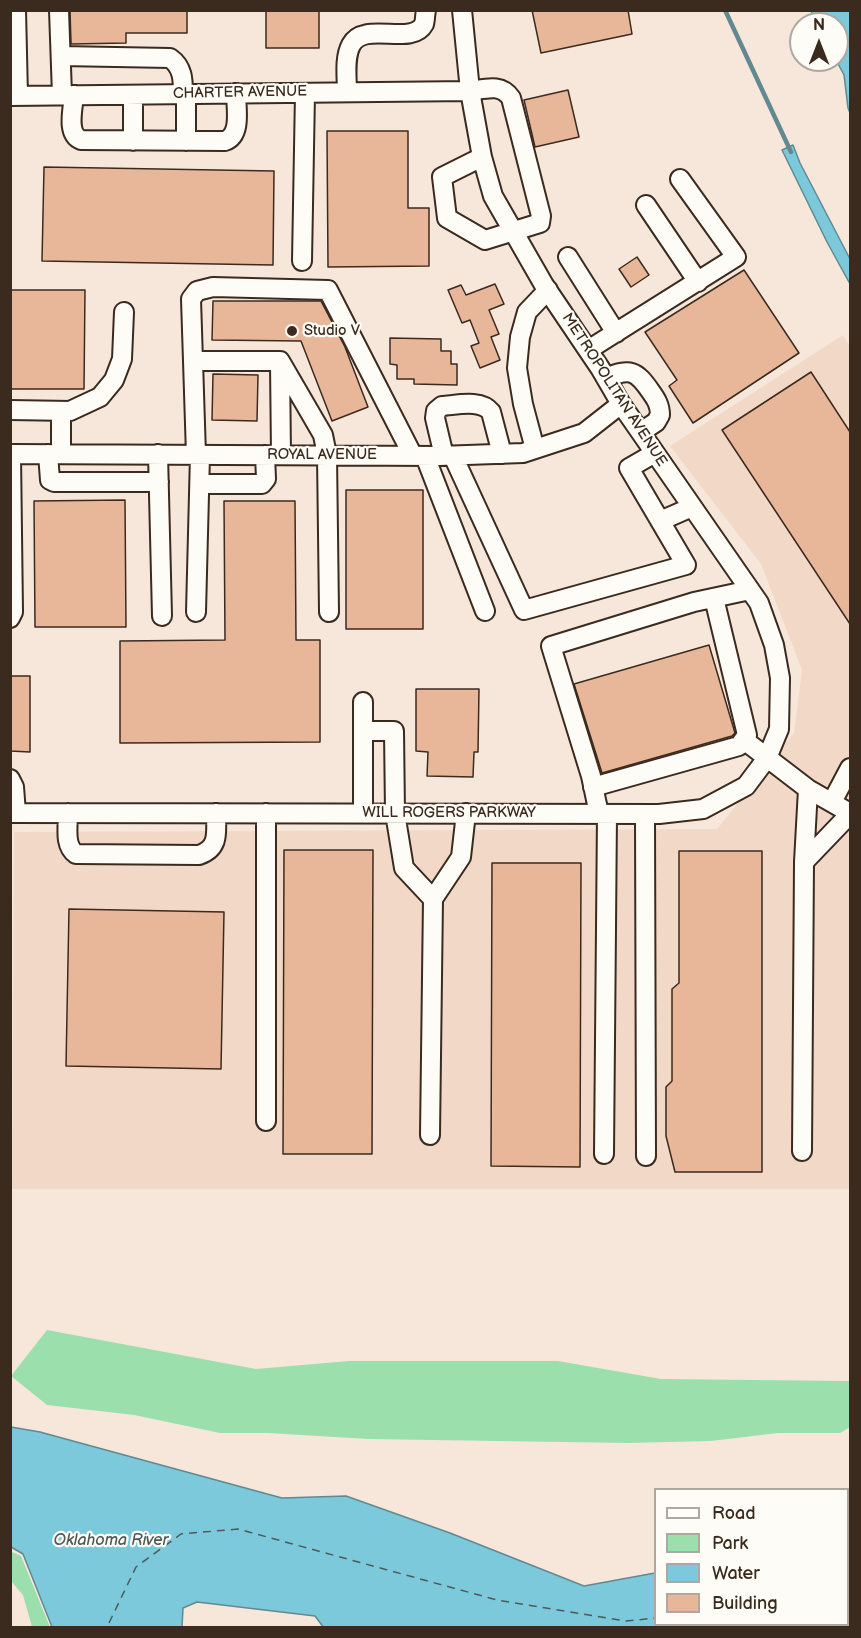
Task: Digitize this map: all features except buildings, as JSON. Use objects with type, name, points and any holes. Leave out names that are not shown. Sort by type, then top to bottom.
[{"type":"street","points":[[14,96],[16,10]]},
{"type":"street","points":[[59,10],[61,56],[72,132],[75,138],[89,141],[225,141],[231,138],[236,127],[236,93]]},
{"type":"street","points":[[347,92],[350,46],[357,38],[364,34],[418,31],[424,24],[426,10]]},
{"type":"street","name":"METROPOLITAN AVENUE","points":[[462,10],[470,91],[482,157],[493,196],[548,290],[621,404],[759,603],[774,645],[780,678],[779,729],[767,758]]},
{"type":"street","points":[[61,56],[170,58],[181,70],[185,94],[186,141]]},
{"type":"street","name":"CHARTER AVENUE","points":[[14,96],[470,91],[497,88],[511,98],[542,220],[536,225],[513,232]]},
{"type":"street","points":[[302,261],[305,93]]},
{"type":"street","points":[[133,95],[133,141]]},
{"type":"street","points":[[482,157],[442,177],[447,218],[485,240],[513,232]]},
{"type":"street","points":[[588,350],[736,257],[680,179]]},
{"type":"street","points":[[645,205],[698,282]]},
{"type":"street","points":[[568,257],[616,333]]},
{"type":"street","points":[[196,612],[200,484],[191,299],[197,291],[213,287],[328,290],[419,456],[485,611]]},
{"type":"street","points":[[535,449],[523,404],[519,376],[520,337],[527,312],[548,290]]},
{"type":"street","points":[[10,410],[70,411],[100,398],[114,380],[122,359],[124,312]]},
{"type":"street","points":[[193,361],[280,361]]},
{"type":"street","points":[[200,484],[262,484],[266,479],[273,455],[280,361]]},
{"type":"street","points":[[280,361],[323,435],[327,455],[329,612]]},
{"type":"street","points":[[606,378],[622,372],[633,372],[642,378],[657,400],[660,414],[656,422],[641,432]]},
{"type":"street","points":[[502,453],[488,408],[480,404],[442,406],[435,411],[435,418],[448,456],[524,610],[686,565],[628,468],[655,453]]},
{"type":"street","name":"ROYAL AVENUE","points":[[11,454],[448,456],[523,453],[584,433],[621,404]]},
{"type":"street","points":[[61,411],[50,480],[54,482],[159,482]]},
{"type":"street","points":[[10,618],[13,612],[11,454]]},
{"type":"street","points":[[158,454],[162,616]]},
{"type":"street","points":[[660,521],[692,507]]},
{"type":"street","points":[[604,1154],[603,814],[550,646],[683,605],[750,590]]},
{"type":"street","points":[[593,787],[739,746],[744,740],[747,735],[714,598]]},
{"type":"street","points":[[363,702],[363,813]]},
{"type":"street","points":[[363,731],[394,731],[395,813],[404,868],[433,899]]},
{"type":"street","points":[[744,740],[808,789],[850,814],[804,862]]},
{"type":"street","name":"WILL ROGERS PARKWAY","points":[[13,813],[645,814],[703,809],[746,786],[767,758]]},
{"type":"street","points":[[832,802],[850,768]]},
{"type":"street","points":[[10,779],[14,787],[13,813]]},
{"type":"street","points":[[802,1151],[804,862],[808,789]]},
{"type":"street","points":[[68,813],[68,845],[76,854],[199,855],[208,852],[213,847],[216,838],[216,813]]},
{"type":"street","points":[[266,813],[266,1121]]},
{"type":"street","points":[[430,1136],[433,899],[462,857],[466,813]]},
{"type":"street","points":[[645,814],[645,1156]]},
{"type":"shaded area","points":[[843,335],[850,346],[850,1189],[12,1189],[14,832],[717,829],[794,733],[802,670],[761,564],[670,446]]},
{"type":"green space","points":[[47,1330],[256,1369],[349,1361],[558,1361],[661,1379],[849,1381],[850,1427],[840,1433],[778,1433],[711,1441],[627,1443],[368,1439],[268,1433],[220,1433],[134,1415],[47,1405],[11,1376]]},
{"type":"green space","points":[[10,1551],[21,1556],[50,1627],[32,1627],[23,1595],[11,1581]]},
{"type":"water","points":[[850,11],[850,113],[842,72],[849,72],[849,12],[811,12]]},
{"type":"water","points":[[793,145],[850,259],[850,284],[782,150]]},
{"type":"water","name":"Oklahoma River","points":[[11,1427],[40,1432],[282,1498],[346,1496],[450,1533],[584,1586],[654,1573],[654,1626],[849,1626],[850,1508],[850,1627],[324,1628],[315,1616],[197,1602],[183,1608],[182,1627],[52,1627],[23,1554],[11,1547]]},
{"type":"waterway","points":[[725,10],[791,152]]},
{"type":"ferry route","points":[[109,1623],[136,1567],[181,1534],[238,1529],[497,1600],[626,1621],[654,1618]]},
{"type":"place","name":"Studio V","points":[[292,331]]}]
